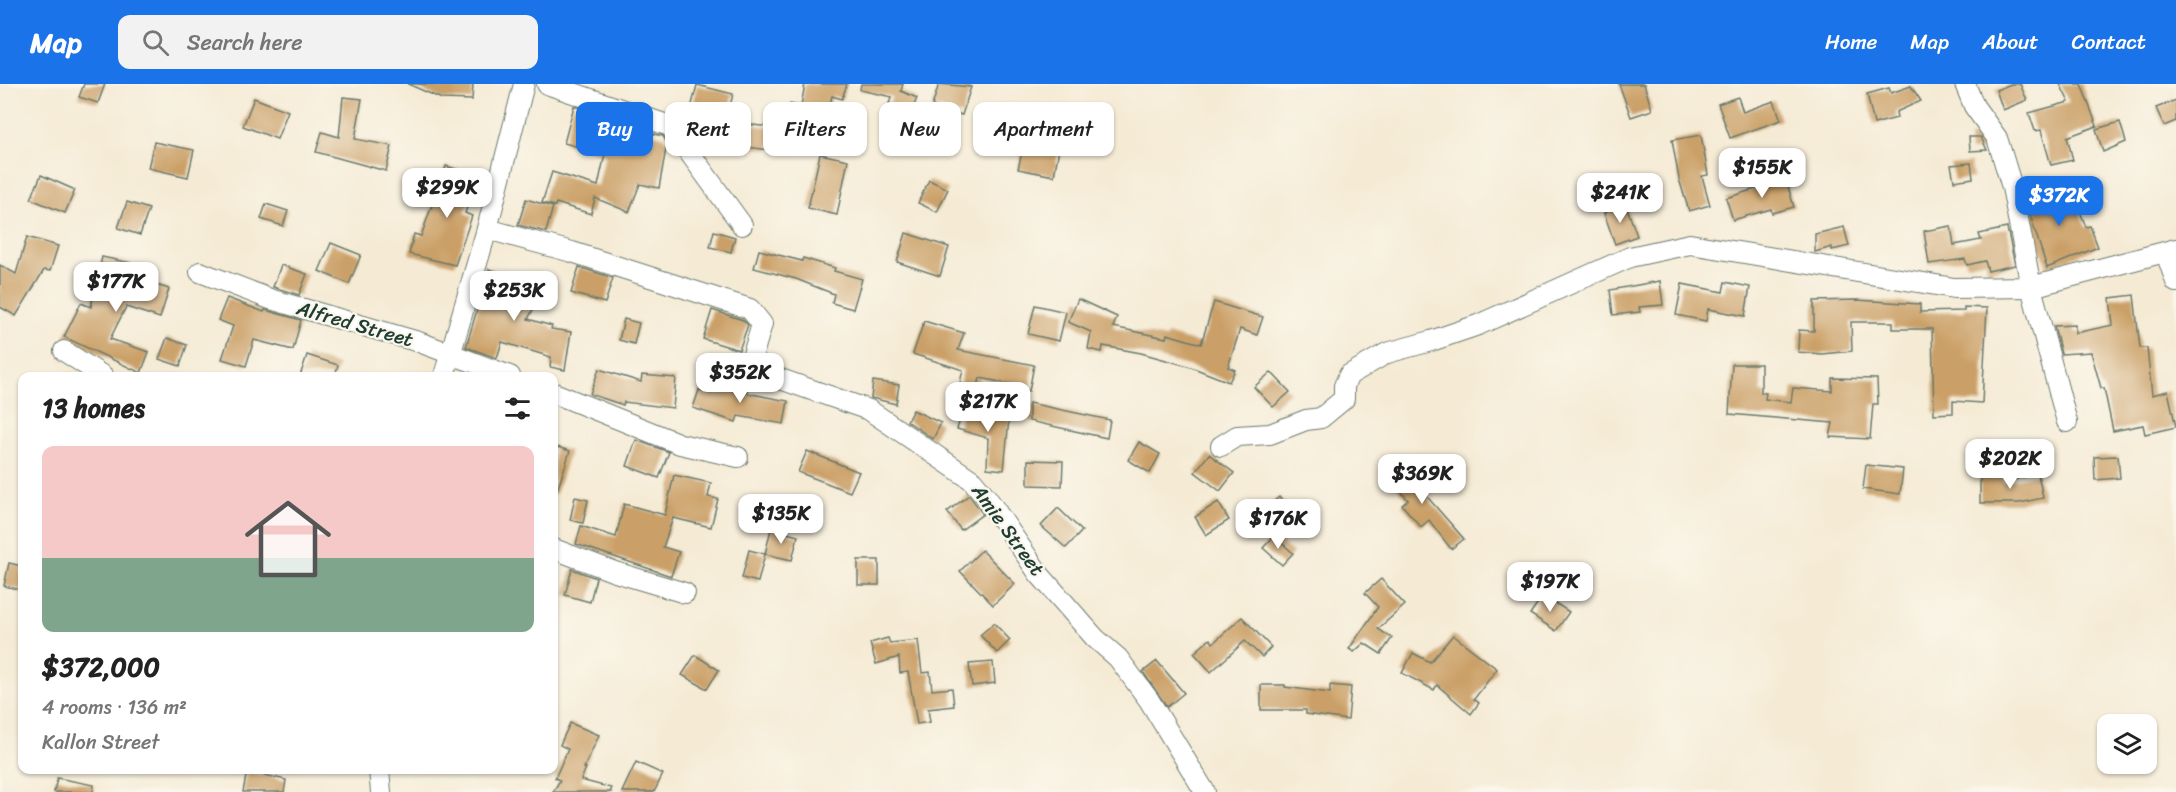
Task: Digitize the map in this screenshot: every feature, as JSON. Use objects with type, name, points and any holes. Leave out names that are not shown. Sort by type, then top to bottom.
[{"type":"street","points":[[445,372],[487,229],[524,84]]},
{"type":"street","points":[[547,84],[670,126],[742,225]]},
{"type":"street","points":[[1965,84],[1974,106],[1997,138],[2012,187],[2031,287],[2067,422]]},
{"type":"street","name":"Amie Street","points":[[487,229],[572,252],[750,309],[762,324],[749,368],[869,410],[972,480],[1039,574],[1095,638],[1119,658],[1149,700],[1205,792]]},
{"type":"street","points":[[1221,446],[1237,436],[1270,434],[1306,420],[1321,418],[1344,399],[1344,386],[1349,375],[1387,353],[1478,325],[1630,257],[1690,244],[1954,288],[2031,287],[2171,251],[2176,282]]},
{"type":"street","name":"Alfred Street","points":[[200,272],[270,299],[451,353],[500,372]]},
{"type":"street","points":[[64,351],[97,372]]},
{"type":"street","points":[[558,395],[680,444],[738,457]]},
{"type":"street","points":[[558,551],[615,572],[685,593]]},
{"type":"street","points":[[379,774],[381,792]]},
{"type":"building","points":[[84,84],[105,84],[98,103],[79,97]]},
{"type":"building","points":[[408,84],[473,84],[472,100],[442,99]]},
{"type":"building","points":[[805,84],[847,84],[842,99],[832,96],[830,102],[802,102]]},
{"type":"building","points":[[861,84],[903,84],[901,91],[917,98],[915,102],[890,102],[892,97],[860,90]]},
{"type":"building","points":[[939,84],[971,87],[962,115],[961,102],[933,102]]},
{"type":"building","points":[[1619,84],[1644,84],[1652,110],[1631,117]]},
{"type":"building","points":[[2011,84],[2020,84],[2027,100],[2003,110],[1996,90]]},
{"type":"building","points":[[2060,84],[2081,84],[2097,126],[2067,137],[2073,160],[2051,165],[2041,130],[2035,131],[2029,113],[2069,102]]},
{"type":"building","points":[[697,85],[733,94],[731,102],[693,102]]},
{"type":"building","points":[[1911,86],[1921,101],[1896,112],[1897,118],[1874,124],[1867,94],[1889,88],[1891,93]]},
{"type":"building","points":[[343,97],[362,99],[355,139],[392,146],[386,171],[316,152],[322,132],[339,137]]},
{"type":"building","points":[[1738,97],[1743,112],[1774,101],[1781,120],[1730,138],[1718,104]]},
{"type":"building","points":[[254,98],[288,111],[277,139],[243,126]]},
{"type":"building","points":[[2176,100],[2176,121],[2164,126],[2156,108]]},
{"type":"building","points":[[574,106],[576,107],[576,146],[564,143]]},
{"type":"building","points":[[2120,122],[2126,142],[2103,152],[2096,129]]},
{"type":"building","points":[[751,125],[763,126],[763,149],[751,148]]},
{"type":"building","points":[[653,134],[663,136],[665,154],[659,188],[640,184],[629,212],[595,198],[591,214],[556,203],[555,206],[542,203],[552,172],[598,186],[605,156],[653,156]]},
{"type":"building","points":[[1701,135],[1708,175],[1702,176],[1710,205],[1689,211],[1679,179],[1672,140]]},
{"type":"building","points":[[1969,137],[1981,137],[1987,150],[1970,151]]},
{"type":"building","points":[[154,142],[194,150],[188,177],[148,168]]},
{"type":"building","points":[[820,156],[848,160],[837,215],[808,208]]},
{"type":"building","points":[[1021,156],[1058,156],[1054,176],[1018,169]]},
{"type":"building","points":[[1971,163],[1973,178],[1954,181],[1951,165]]},
{"type":"building","points":[[446,166],[478,176],[465,213],[472,216],[455,265],[409,254],[414,234],[421,236]]},
{"type":"building","points":[[41,175],[75,190],[65,213],[31,199]]},
{"type":"building","points":[[1785,176],[1794,207],[1772,213],[1771,209],[1733,220],[1726,198],[1765,186],[1763,182]]},
{"type":"building","points":[[929,180],[948,189],[937,212],[918,203]]},
{"type":"building","points":[[2053,182],[2060,204],[2075,198],[2086,227],[2090,226],[2098,247],[2047,268],[2030,215],[2037,212],[2029,189]]},
{"type":"building","points":[[526,199],[553,207],[546,232],[518,225]]},
{"type":"building","points":[[127,202],[149,209],[140,235],[118,228]]},
{"type":"building","points":[[266,204],[288,211],[283,226],[261,219]]},
{"type":"building","points":[[1626,205],[1637,236],[1615,244],[1604,213]]},
{"type":"building","points":[[1951,226],[1954,245],[1981,240],[1979,234],[2007,228],[2015,265],[1988,271],[1985,261],[1967,265],[1965,259],[1929,264],[1924,231]]},
{"type":"building","points":[[1844,227],[1849,246],[1832,250],[1832,247],[1815,252],[1815,234]]},
{"type":"building","points":[[714,231],[735,237],[731,252],[710,247]]},
{"type":"building","points":[[906,233],[949,247],[940,276],[897,262]]},
{"type":"building","points":[[27,237],[58,246],[50,271],[44,270],[16,316],[0,307],[0,265],[16,274]]},
{"type":"building","points":[[331,243],[361,255],[349,284],[319,271]]},
{"type":"building","points":[[759,250],[802,261],[803,258],[835,268],[834,271],[862,279],[853,309],[832,303],[834,294],[796,279],[754,268]]},
{"type":"building","points":[[102,257],[131,263],[128,276],[169,289],[160,318],[126,307],[110,339],[149,352],[141,372],[64,337],[81,303],[91,307]]},
{"type":"building","points":[[281,265],[307,274],[299,295],[273,287]]},
{"type":"building","points":[[579,267],[613,278],[605,303],[571,293]]},
{"type":"building","points":[[489,269],[527,281],[525,288],[540,296],[528,319],[552,326],[551,329],[571,332],[565,370],[550,367],[551,357],[502,342],[497,358],[466,347]]},
{"type":"building","points":[[1660,281],[1663,305],[1639,307],[1640,312],[1613,315],[1610,290]]},
{"type":"building","points":[[1725,282],[1750,287],[1745,316],[1708,309],[1706,321],[1676,315],[1682,284],[1723,292]]},
{"type":"building","points":[[2134,295],[2140,348],[2147,348],[2152,395],[2168,391],[2176,427],[2145,434],[2143,425],[2113,431],[2104,388],[2101,388],[2091,352],[2061,354],[2054,326],[2075,325],[2075,333],[2113,325],[2110,298]]},
{"type":"building","points":[[227,298],[264,312],[265,310],[301,320],[293,350],[254,340],[246,366],[222,359],[233,326],[218,320]]},
{"type":"building","points":[[1078,299],[1117,317],[1113,327],[1166,338],[1167,334],[1201,344],[1214,302],[1263,317],[1257,335],[1240,329],[1228,367],[1235,370],[1229,382],[1191,367],[1141,353],[1103,346],[1102,352],[1088,349],[1091,332],[1068,322]]},
{"type":"building","points":[[1857,300],[1920,304],[1920,312],[1964,311],[1964,307],[1987,308],[1982,403],[1953,401],[1953,413],[1934,414],[1932,329],[1893,329],[1893,322],[1851,322],[1852,351],[1822,354],[1798,352],[1799,330],[1814,331],[1814,301]]},
{"type":"building","points":[[1035,305],[1066,312],[1059,341],[1028,334]]},
{"type":"building","points":[[712,310],[743,320],[748,325],[739,350],[703,339]]},
{"type":"building","points":[[624,319],[639,323],[634,344],[619,340]]},
{"type":"building","points":[[924,321],[964,333],[958,350],[1034,365],[1029,391],[1014,390],[1015,385],[980,378],[976,396],[958,391],[963,370],[913,354]]},
{"type":"building","points":[[167,338],[187,345],[180,366],[159,359]]},
{"type":"building","points":[[307,355],[338,365],[336,372],[301,372]]},
{"type":"building","points":[[1732,364],[1761,364],[1761,393],[1766,393],[1765,399],[1791,402],[1793,388],[1832,391],[1832,378],[1877,379],[1878,404],[1873,404],[1870,439],[1830,437],[1833,423],[1729,414]]},
{"type":"building","points":[[599,369],[641,382],[642,375],[676,378],[673,408],[624,402],[623,405],[590,394]]},
{"type":"building","points":[[1271,372],[1290,392],[1273,407],[1254,387]]},
{"type":"building","points":[[715,380],[747,390],[746,393],[788,401],[784,424],[738,416],[736,422],[693,408],[699,390],[711,393]]},
{"type":"building","points":[[873,381],[899,385],[896,404],[871,398]]},
{"type":"building","points":[[1029,403],[1110,420],[1107,438],[1029,421]]},
{"type":"building","points":[[965,405],[1009,419],[1004,470],[987,468],[988,438],[957,429]]},
{"type":"building","points":[[913,410],[941,423],[933,439],[907,421]]},
{"type":"building","points":[[636,440],[669,452],[659,478],[627,466]]},
{"type":"building","points":[[1139,442],[1160,454],[1150,473],[1128,460]]},
{"type":"building","points":[[558,447],[570,451],[558,488]]},
{"type":"building","points":[[807,451],[859,472],[850,492],[798,472]]},
{"type":"building","points":[[1209,454],[1234,473],[1220,491],[1195,472]]},
{"type":"building","points":[[2118,456],[2120,478],[2095,480],[2094,457]]},
{"type":"building","points":[[1028,460],[1063,461],[1062,486],[1028,485]]},
{"type":"building","points":[[1401,461],[1419,482],[1416,484],[1464,539],[1451,549],[1429,520],[1421,527],[1402,505],[1408,500],[1385,474]]},
{"type":"building","points":[[1866,465],[1903,469],[1900,494],[1863,489]]},
{"type":"building","points":[[2038,474],[2043,498],[2019,503],[1980,503],[1980,477],[2003,477],[2003,482]]},
{"type":"building","points":[[674,475],[711,483],[708,497],[718,499],[711,527],[673,518],[663,547],[679,552],[671,576],[576,544],[581,526],[616,537],[624,504],[665,515]]},
{"type":"building","points":[[969,495],[983,514],[961,530],[947,512]]},
{"type":"building","points":[[575,497],[588,500],[583,523],[570,520]]},
{"type":"building","points":[[1279,497],[1296,518],[1281,531],[1264,510]]},
{"type":"building","points":[[1218,502],[1229,520],[1206,535],[1195,517]]},
{"type":"building","points":[[1058,508],[1082,531],[1066,548],[1041,526]]},
{"type":"building","points":[[771,529],[798,536],[792,560],[765,554]]},
{"type":"building","points":[[1274,536],[1293,553],[1282,565],[1263,548]]},
{"type":"building","points":[[749,550],[765,554],[758,582],[742,578]]},
{"type":"building","points":[[982,550],[1015,584],[993,605],[960,571]]},
{"type":"building","points":[[858,560],[879,560],[879,585],[858,585]]},
{"type":"building","points":[[9,563],[18,565],[18,589],[4,586]]},
{"type":"building","points":[[572,569],[596,578],[590,602],[565,595]]},
{"type":"building","points":[[1381,579],[1405,605],[1378,629],[1392,638],[1381,654],[1364,643],[1354,652],[1349,649],[1378,607],[1365,593]]},
{"type":"building","points":[[1543,595],[1569,612],[1556,631],[1530,614]]},
{"type":"building","points":[[1242,617],[1271,647],[1262,657],[1245,641],[1211,672],[1194,653],[1210,639],[1213,643]]},
{"type":"building","points":[[994,623],[1010,640],[997,653],[980,635]]},
{"type":"building","points":[[1453,635],[1497,669],[1474,699],[1479,703],[1471,714],[1437,685],[1434,690],[1402,673],[1413,653],[1430,662]]},
{"type":"building","points":[[888,638],[890,643],[918,640],[922,673],[930,672],[932,690],[952,688],[954,706],[928,709],[930,722],[917,724],[908,672],[900,673],[899,657],[876,664],[870,643]]},
{"type":"building","points":[[695,655],[719,670],[707,689],[682,675]]},
{"type":"building","points":[[1157,661],[1184,693],[1167,707],[1143,672]]},
{"type":"building","points":[[993,662],[995,683],[972,686],[969,664]]},
{"type":"building","points":[[1261,685],[1285,685],[1285,687],[1330,693],[1330,685],[1351,687],[1348,720],[1306,714],[1306,710],[1261,710]]},
{"type":"building","points":[[570,723],[599,735],[581,780],[611,788],[611,792],[553,792],[560,780],[555,778],[568,749],[560,745]]},
{"type":"building","points":[[636,762],[663,774],[654,792],[622,792]]},
{"type":"building","points":[[246,774],[260,774],[286,780],[284,792],[243,792]]},
{"type":"building","points":[[57,778],[94,785],[93,792],[54,792]]}]
